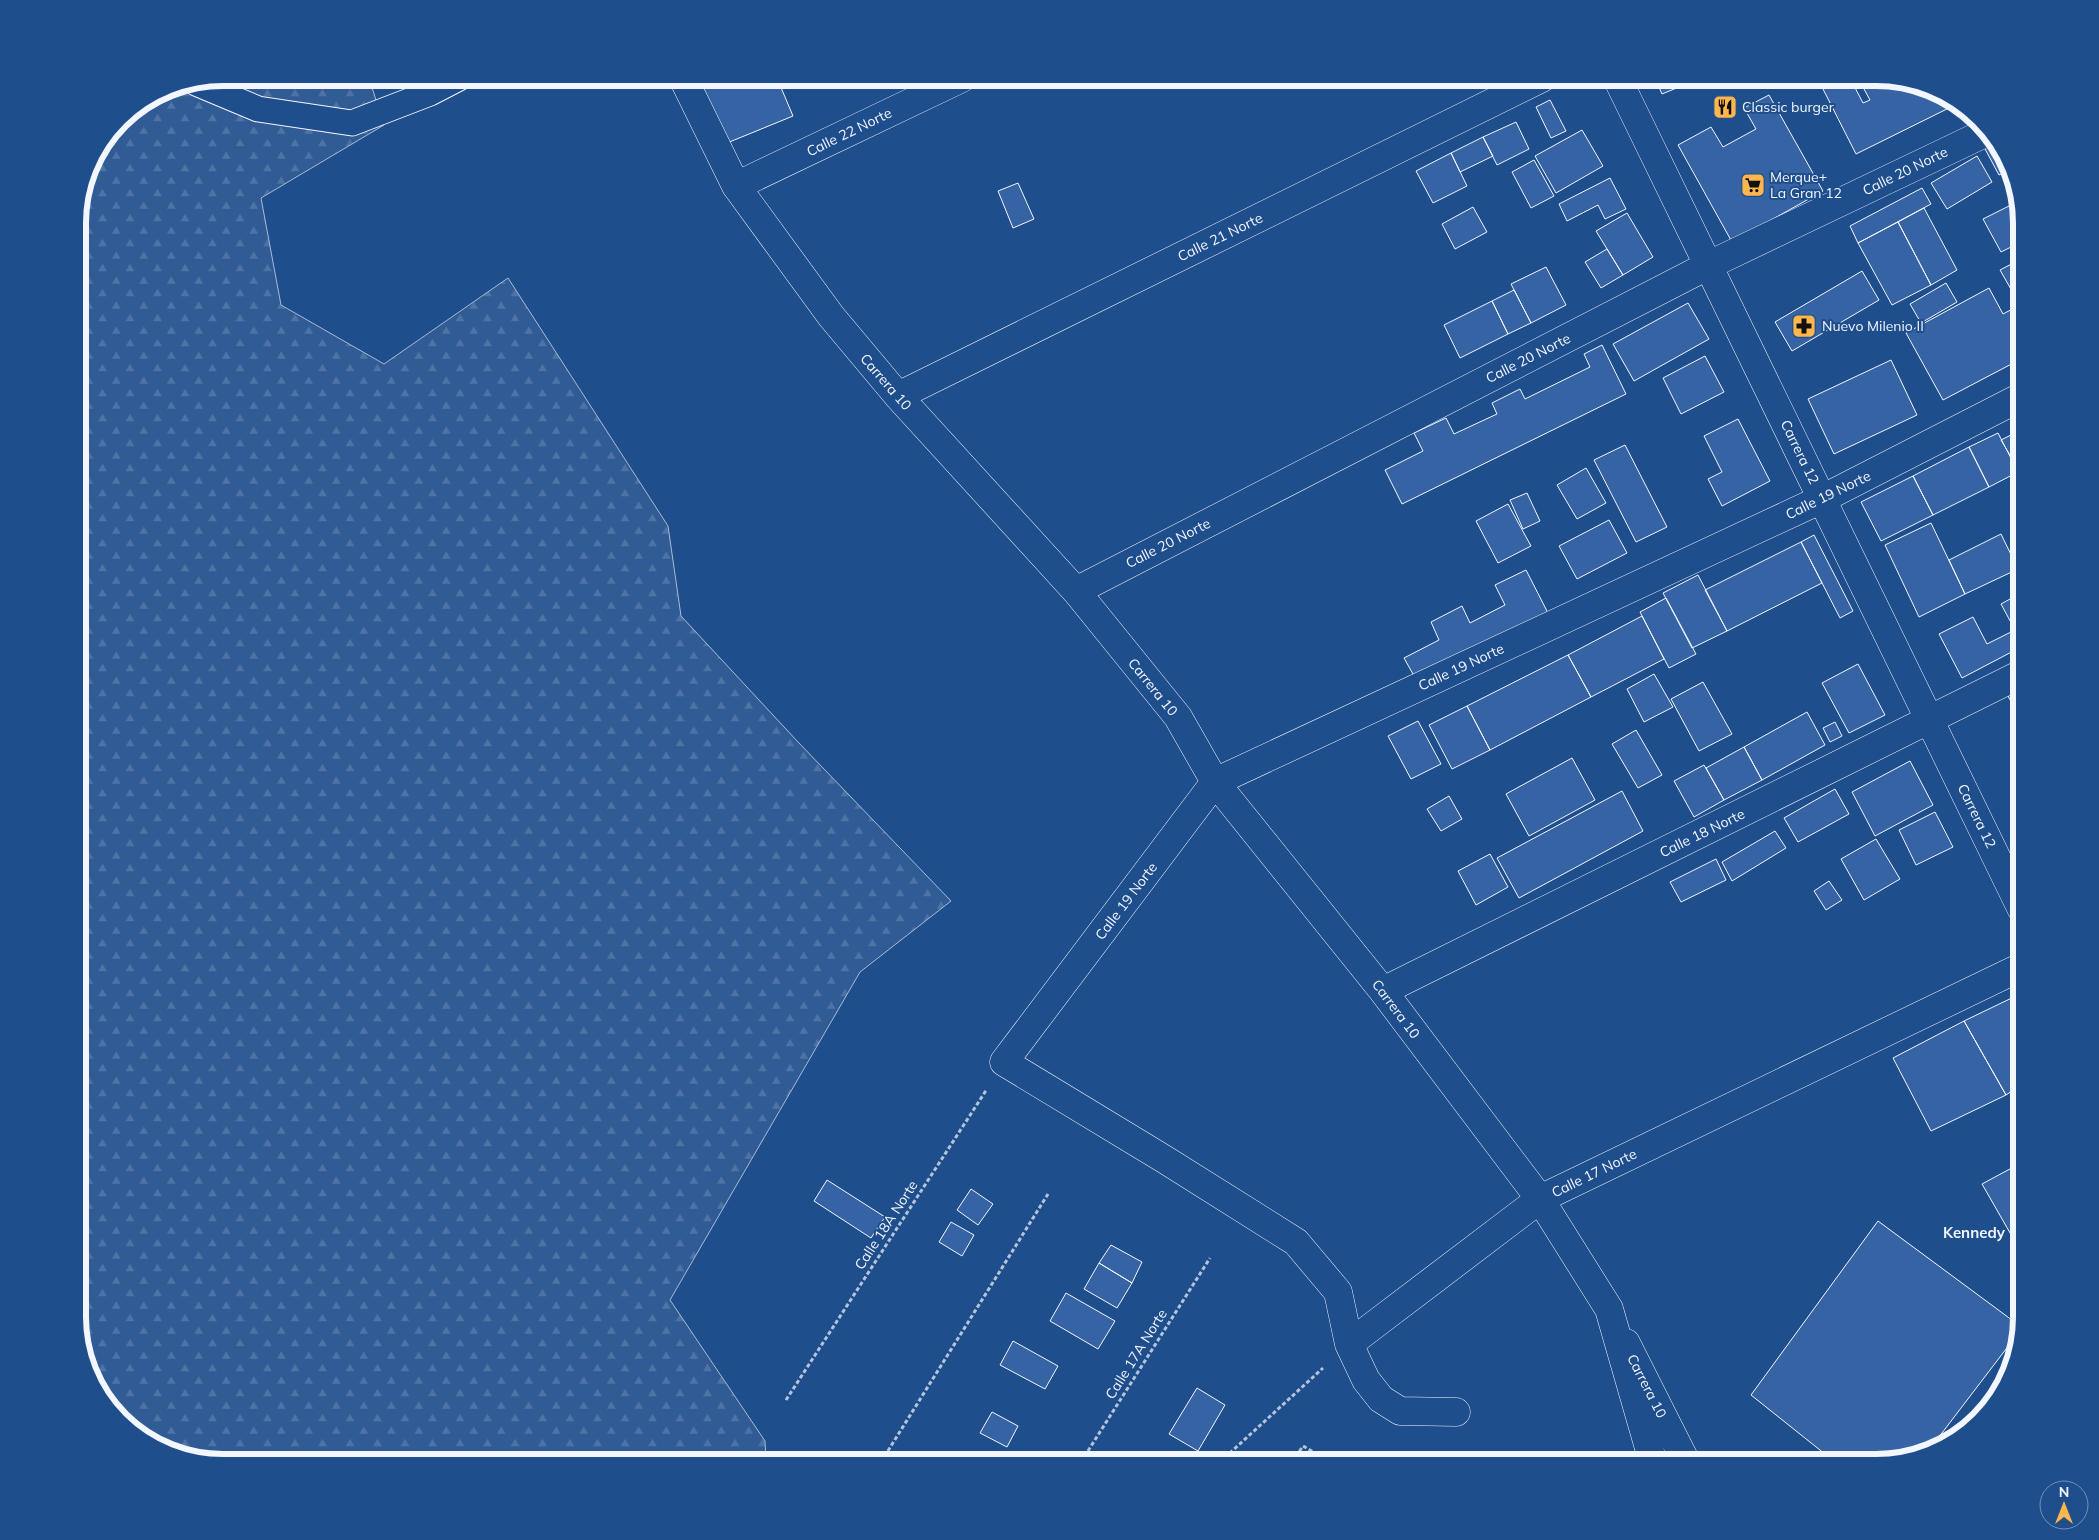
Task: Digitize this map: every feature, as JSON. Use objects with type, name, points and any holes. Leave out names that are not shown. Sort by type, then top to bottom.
[{"type":"street","name":"Calle 21 Norte","points":[[898,396],[1525,86]]},
{"type":"street","name":"Carrera 12","points":[[1621,86],[2013,890]]},
{"type":"street","points":[[207,88],[258,109],[352,123],[442,87]]},
{"type":"street","name":"Carrera 10","points":[[687,87],[736,186],[830,316],[898,396],[1076,591],[1178,717],[1216,782],[1383,991],[1540,1199],[1609,1309],[1682,1454]]},
{"type":"street","name":"Calle 22 Norte","points":[[736,186],[944,87]]},
{"type":"street","name":"Calle 20 Norte","points":[[1076,591],[1709,265],[1980,135]]},
{"type":"street","name":"Calle 19 Norte","points":[[1004,1062],[1216,782],[1822,499],[2013,402]]},
{"type":"street","name":"Calle 18 Norte","points":[[1383,991],[2013,678]]},
{"type":"street","name":"Calle 17 Norte","points":[[1348,1344],[1540,1199],[2013,971]]},
{"type":"street","points":[[1004,1062],[1296,1242],[1338,1292],[1348,1344],[1366,1380],[1381,1398],[1400,1411],[1456,1412]]},
{"type":"street","name":"Carrera 10","points":[[1609,1309],[1651,1454]]},
{"type":"path","name":"Calle 18A Norte","points":[[786,1400],[1004,1062]]},
{"type":"path","points":[[886,1454],[1048,1194]]},
{"type":"path","name":"Calle 17A Norte","points":[[1086,1454],[1210,1258]]},
{"type":"path","points":[[1229,1454],[1348,1344]]},
{"type":"path","points":[[1297,1454],[1302,1446],[1316,1454]]},
{"type":"green space","points":[[214,87],[372,87],[384,125],[261,198],[281,305],[384,364],[508,278],[668,526],[681,616],[798,742],[951,901],[860,972],[670,1300],[765,1441],[766,1454],[223,1454],[196,1451],[179,1446],[147,1431],[120,1407],[109,1393],[97,1369],[89,1344],[87,1326],[87,205],[100,163],[109,147],[126,126],[147,109],[171,97],[196,89]]},
{"type":"building","points":[[1659,86],[1681,86],[1662,94]]},
{"type":"building","points":[[1829,86],[1854,86],[1863,103],[1870,100],[1862,86],[1903,89],[1936,100],[1949,108],[1856,154],[1823,89]]},
{"type":"building","points":[[703,87],[781,87],[793,116],[727,143]]},
{"type":"building","points":[[1769,95],[1823,191],[1732,242],[1678,145],[1711,127],[1723,147],[1756,129],[1744,108]]},
{"type":"building","points":[[1550,100],[1566,131],[1551,138],[1536,107]]},
{"type":"building","points":[[1516,122],[1529,149],[1497,165],[1483,137]]},
{"type":"building","points":[[1582,130],[1603,166],[1556,193],[1535,156]]},
{"type":"building","points":[[1483,137],[1493,156],[1460,172],[1451,153]]},
{"type":"building","points":[[1988,145],[1990,147],[2003,173],[1999,175],[1984,147]]},
{"type":"building","points":[[1451,153],[1467,186],[1433,203],[1416,171]]},
{"type":"building","points":[[1977,156],[1992,182],[1947,209],[1931,183]]},
{"type":"building","points":[[1534,160],[1554,196],[1531,208],[1512,172]]},
{"type":"building","points":[[1610,178],[1626,209],[1605,219],[1598,205],[1567,221],[1559,204]]},
{"type":"building","points":[[1018,183],[1034,219],[1013,228],[998,191]]},
{"type":"building","points":[[1922,188],[1931,204],[1858,243],[1850,226]]},
{"type":"building","points":[[2011,205],[2013,246],[2001,252],[1983,219]]},
{"type":"building","points":[[1473,207],[1487,232],[1455,249],[1442,224]]},
{"type":"building","points":[[1924,208],[1957,270],[1931,285],[1898,222]]},
{"type":"building","points":[[1627,213],[1653,257],[1623,275],[1596,231]]},
{"type":"building","points":[[1898,222],[1931,285],[1892,305],[1858,243]]},
{"type":"building","points":[[1607,249],[1623,275],[1601,288],[1585,262]]},
{"type":"building","points":[[2013,263],[2013,293],[2000,270]]},
{"type":"building","points":[[1546,267],[1566,305],[1531,323],[1511,284]]},
{"type":"building","points":[[1862,271],[1879,300],[1792,351],[1775,322]]},
{"type":"building","points":[[1946,283],[1957,302],[1921,323],[1910,304]]},
{"type":"building","points":[[1989,288],[2003,314],[2013,309],[2013,363],[1943,400],[1906,333]]},
{"type":"building","points":[[1514,290],[1531,323],[1508,334],[1492,301]]},
{"type":"building","points":[[1492,301],[1508,334],[1460,358],[1444,325]]},
{"type":"building","points":[[1688,303],[1709,339],[1634,381],[1613,344]]},
{"type":"building","points":[[1602,345],[1626,394],[1402,504],[1385,470],[1423,451],[1414,433],[1446,418],[1454,434],[1497,414],[1492,403],[1520,389],[1525,399],[1590,367],[1584,354]]},
{"type":"building","points":[[1705,356],[1724,392],[1681,414],[1663,378]]},
{"type":"building","points":[[1891,360],[1917,415],[1834,454],[1808,399]]},
{"type":"building","points":[[1738,419],[1770,481],[1722,506],[1708,479],[1722,472],[1704,436]]},
{"type":"building","points":[[1998,433],[2013,462],[2013,475],[1989,487],[1969,447]]},
{"type":"building","points":[[2013,434],[2013,453],[2010,455],[2001,440]]},
{"type":"building","points":[[1625,445],[1667,527],[1636,542],[1594,460]]},
{"type":"building","points":[[1969,447],[1989,487],[1933,515],[1913,476]]},
{"type":"building","points":[[1586,468],[1606,503],[1577,519],[1557,485]]},
{"type":"building","points":[[1913,476],[1933,515],[1881,541],[1861,502]]},
{"type":"building","points":[[1527,493],[1540,521],[1523,529],[1510,500]]},
{"type":"building","points":[[1508,504],[1531,546],[1498,563],[1476,521]]},
{"type":"building","points":[[1609,520],[1627,553],[1577,579],[1559,546]]},
{"type":"building","points":[[1931,523],[1965,594],[1919,617],[1885,545]]},
{"type":"building","points":[[2001,534],[2013,559],[2013,571],[1965,594],[1949,560]]},
{"type":"building","points":[[1814,535],[1853,611],[1840,618],[1801,542]]},
{"type":"building","points":[[1801,542],[1822,583],[1727,631],[1705,590]]},
{"type":"building","points":[[1526,570],[1549,615],[1418,683],[1404,658],[1439,640],[1431,622],[1462,606],[1470,623],[1505,605],[1495,585]]},
{"type":"building","points":[[1698,575],[1727,631],[1692,648],[1663,593]]},
{"type":"building","points":[[2013,597],[2013,626],[2001,604]]},
{"type":"building","points":[[1666,598],[1696,654],[1669,668],[1640,612]]},
{"type":"building","points":[[1642,616],[1664,659],[1591,697],[1568,655]]},
{"type":"building","points":[[1973,617],[1987,644],[2013,631],[2013,651],[1962,678],[1939,634]]},
{"type":"building","points":[[1568,655],[1591,697],[1490,750],[1467,706]]},
{"type":"building","points":[[1858,664],[1885,715],[1849,733],[1822,683]]},
{"type":"building","points":[[1654,674],[1673,707],[1644,722],[1627,689]]},
{"type":"building","points":[[1703,682],[1732,734],[1699,751],[1671,699]]},
{"type":"building","points":[[2013,693],[2013,705],[2008,696]]},
{"type":"building","points":[[1467,706],[1490,750],[1452,769],[1429,725]]},
{"type":"building","points":[[1807,712],[1825,745],[1762,780],[1744,747]]},
{"type":"building","points":[[1418,721],[1441,764],[1411,779],[1388,736]]},
{"type":"building","points":[[1835,722],[1842,736],[1830,742],[1823,728]]},
{"type":"building","points":[[1636,730],[1662,775],[1638,788],[1612,744]]},
{"type":"building","points":[[1744,747],[1762,780],[1724,800],[1706,768]]},
{"type":"building","points":[[1572,758],[1595,800],[1529,836],[1506,794]]},
{"type":"building","points":[[1910,761],[1933,805],[1875,836],[1852,792]]},
{"type":"building","points":[[1704,765],[1724,800],[1694,817],[1674,781]]},
{"type":"building","points":[[1835,789],[1849,814],[1798,842],[1784,818]]},
{"type":"building","points":[[1622,791],[1643,831],[1519,898],[1497,858]]},
{"type":"building","points":[[1449,796],[1462,819],[1441,831],[1427,809]]},
{"type":"building","points":[[1935,812],[1953,847],[1916,865],[1899,830]]},
{"type":"building","points":[[1775,831],[1786,848],[1732,881],[1722,862]]},
{"type":"building","points":[[1876,839],[1900,879],[1864,900],[1841,859]]},
{"type":"building","points":[[1490,854],[1508,887],[1476,905],[1458,871]]},
{"type":"building","points":[[1716,859],[1726,880],[1681,902],[1670,882]]},
{"type":"building","points":[[1829,881],[1842,900],[1826,910],[1814,891]]},
{"type":"building","points":[[2013,997],[2013,1090],[2006,1095],[1964,1021]]},
{"type":"building","points":[[1964,1021],[2006,1095],[1931,1131],[1893,1058]]},
{"type":"building","points":[[2013,1167],[2013,1238],[1982,1184]]},
{"type":"building","points":[[827,1180],[885,1217],[871,1238],[814,1201]]},
{"type":"building","points":[[971,1189],[993,1204],[978,1225],[957,1210]]},
{"type":"building","points":[[1878,1221],[2013,1321],[2010,1344],[1937,1439],[1903,1451],[1876,1454],[1825,1454],[1751,1395]]},
{"type":"building","points":[[951,1222],[974,1235],[962,1256],[939,1242]]},
{"type":"building","points":[[1111,1245],[1142,1262],[1132,1283],[1099,1263]]},
{"type":"building","points":[[1099,1263],[1132,1283],[1117,1308],[1084,1289]]},
{"type":"building","points":[[1066,1293],[1115,1321],[1098,1349],[1050,1321]]},
{"type":"building","points":[[1013,1341],[1058,1366],[1045,1389],[1000,1365]]},
{"type":"building","points":[[1197,1388],[1225,1405],[1198,1451],[1169,1434]]},
{"type":"building","points":[[992,1412],[1018,1426],[1007,1447],[980,1433]]},
{"type":"place","name":"Classic burger","points":[[1725,107]]},
{"type":"place","name":"Merque+ La Gran 12","points":[[1753,185]]},
{"type":"place","name":"Nuevo Milenio II","points":[[1804,326]]},
{"type":"district","name":"Kennedy","points":[[1974,1232]]}]
